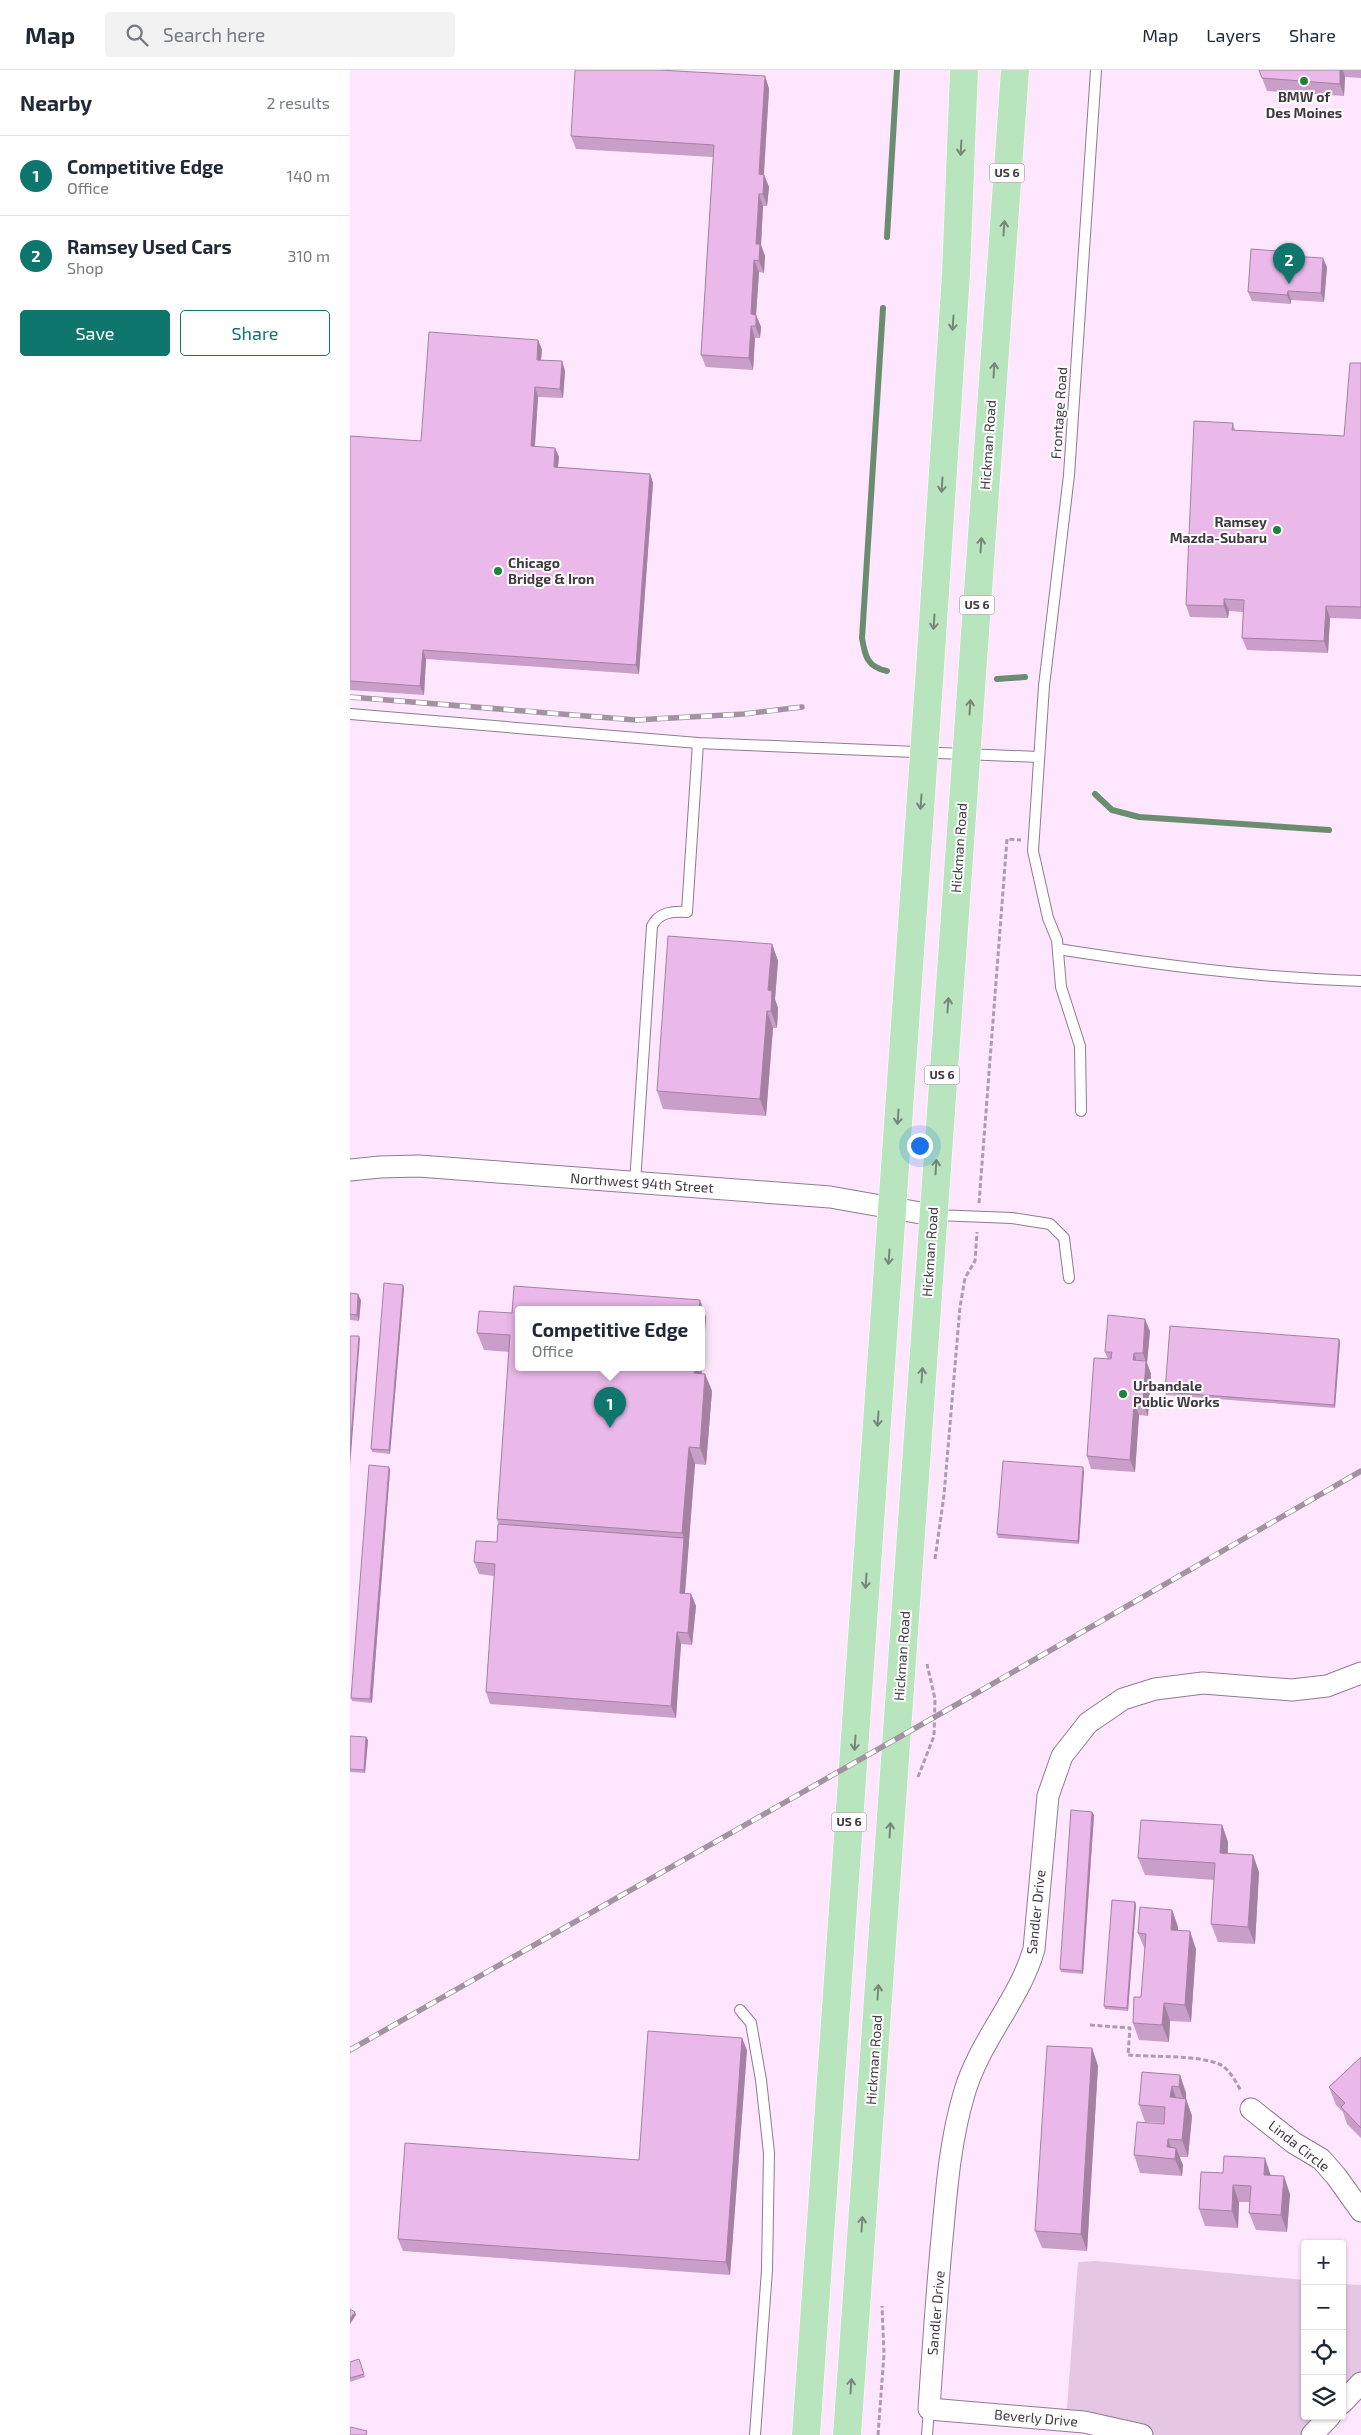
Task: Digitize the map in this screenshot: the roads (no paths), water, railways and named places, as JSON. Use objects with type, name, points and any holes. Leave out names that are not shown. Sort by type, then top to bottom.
[{"type":"main road","name":"US 6","points":[[806,2435],[924,754],[956,274],[964,70]]},
{"type":"main road","name":"Hickman Road","points":[[847,2435],[932,1215],[1015,70]]},
{"type":"street","name":"Northwest 94th Street","points":[[350,1170],[380,1166],[418,1166],[830,1198],[932,1215]]},
{"type":"street","name":"Sandler Drive","points":[[929,2409],[936,2302],[949,2162],[955,2126],[964,2092],[977,2059],[1028,1971],[1034,1948],[1048,1796],[1062,1756],[1088,1723],[1123,1699],[1155,1689],[1203,1683],[1292,1690],[1327,1686],[1361,1673]]},
{"type":"street","name":"Linda Circle","points":[[1251,2109],[1294,2143],[1321,2160],[1336,2176],[1361,2211]]},
{"type":"street","points":[[1346,2399],[1361,2383]]},
{"type":"street","name":"Beverly Drive","points":[[929,2409],[1084,2422],[1142,2435]]},
{"type":"street","points":[[1312,2435],[1326,2420]]},
{"type":"lane","name":"Frontage Road","points":[[1081,1111],[1080,1046],[1061,987],[1058,949],[1038,870],[1034,841],[1044,686],[1069,475],[1096,70]]},
{"type":"lane","points":[[350,714],[698,743],[966,756],[1040,757]]},
{"type":"lane","points":[[635,1183],[652,926],[662,915],[676,911],[687,912],[698,743]]},
{"type":"lane","points":[[1058,949],[1144,963],[1282,979],[1361,981]]},
{"type":"lane","points":[[932,1215],[978,1216],[1050,1224],[1064,1238],[1069,1278]]},
{"type":"lane","points":[[740,2010],[751,2023],[761,2080],[769,2153],[767,2270],[755,2435]]},
{"type":"lane","points":[[927,2435],[929,2409]]},
{"type":"waterway","points":[[887,237],[897,70]]},
{"type":"waterway","points":[[883,308],[862,638],[864,650],[871,664],[887,671]]},
{"type":"waterway","points":[[997,679],[1025,677]]},
{"type":"waterway","points":[[1095,794],[1112,810],[1139,817],[1329,830]]},
{"type":"railway","points":[[350,697],[636,720],[744,714],[802,707]]},
{"type":"railway","points":[[350,2050],[968,1698],[1361,1471]]},
{"type":"place","name":"BMW of Des Moines","points":[[1304,81]]},
{"type":"place","name":"Ramsey Used Cars","points":[[1289,284]]},
{"type":"place","name":"Ramsey Mazda-Subaru","points":[[1277,530]]},
{"type":"place","name":"Chicago Bridge & Iron","points":[[498,571]]},
{"type":"place","name":"Urbandale Public Works","points":[[1123,1394]]},
{"type":"place","name":"Competitive Edge","points":[[610,1428]]}]
